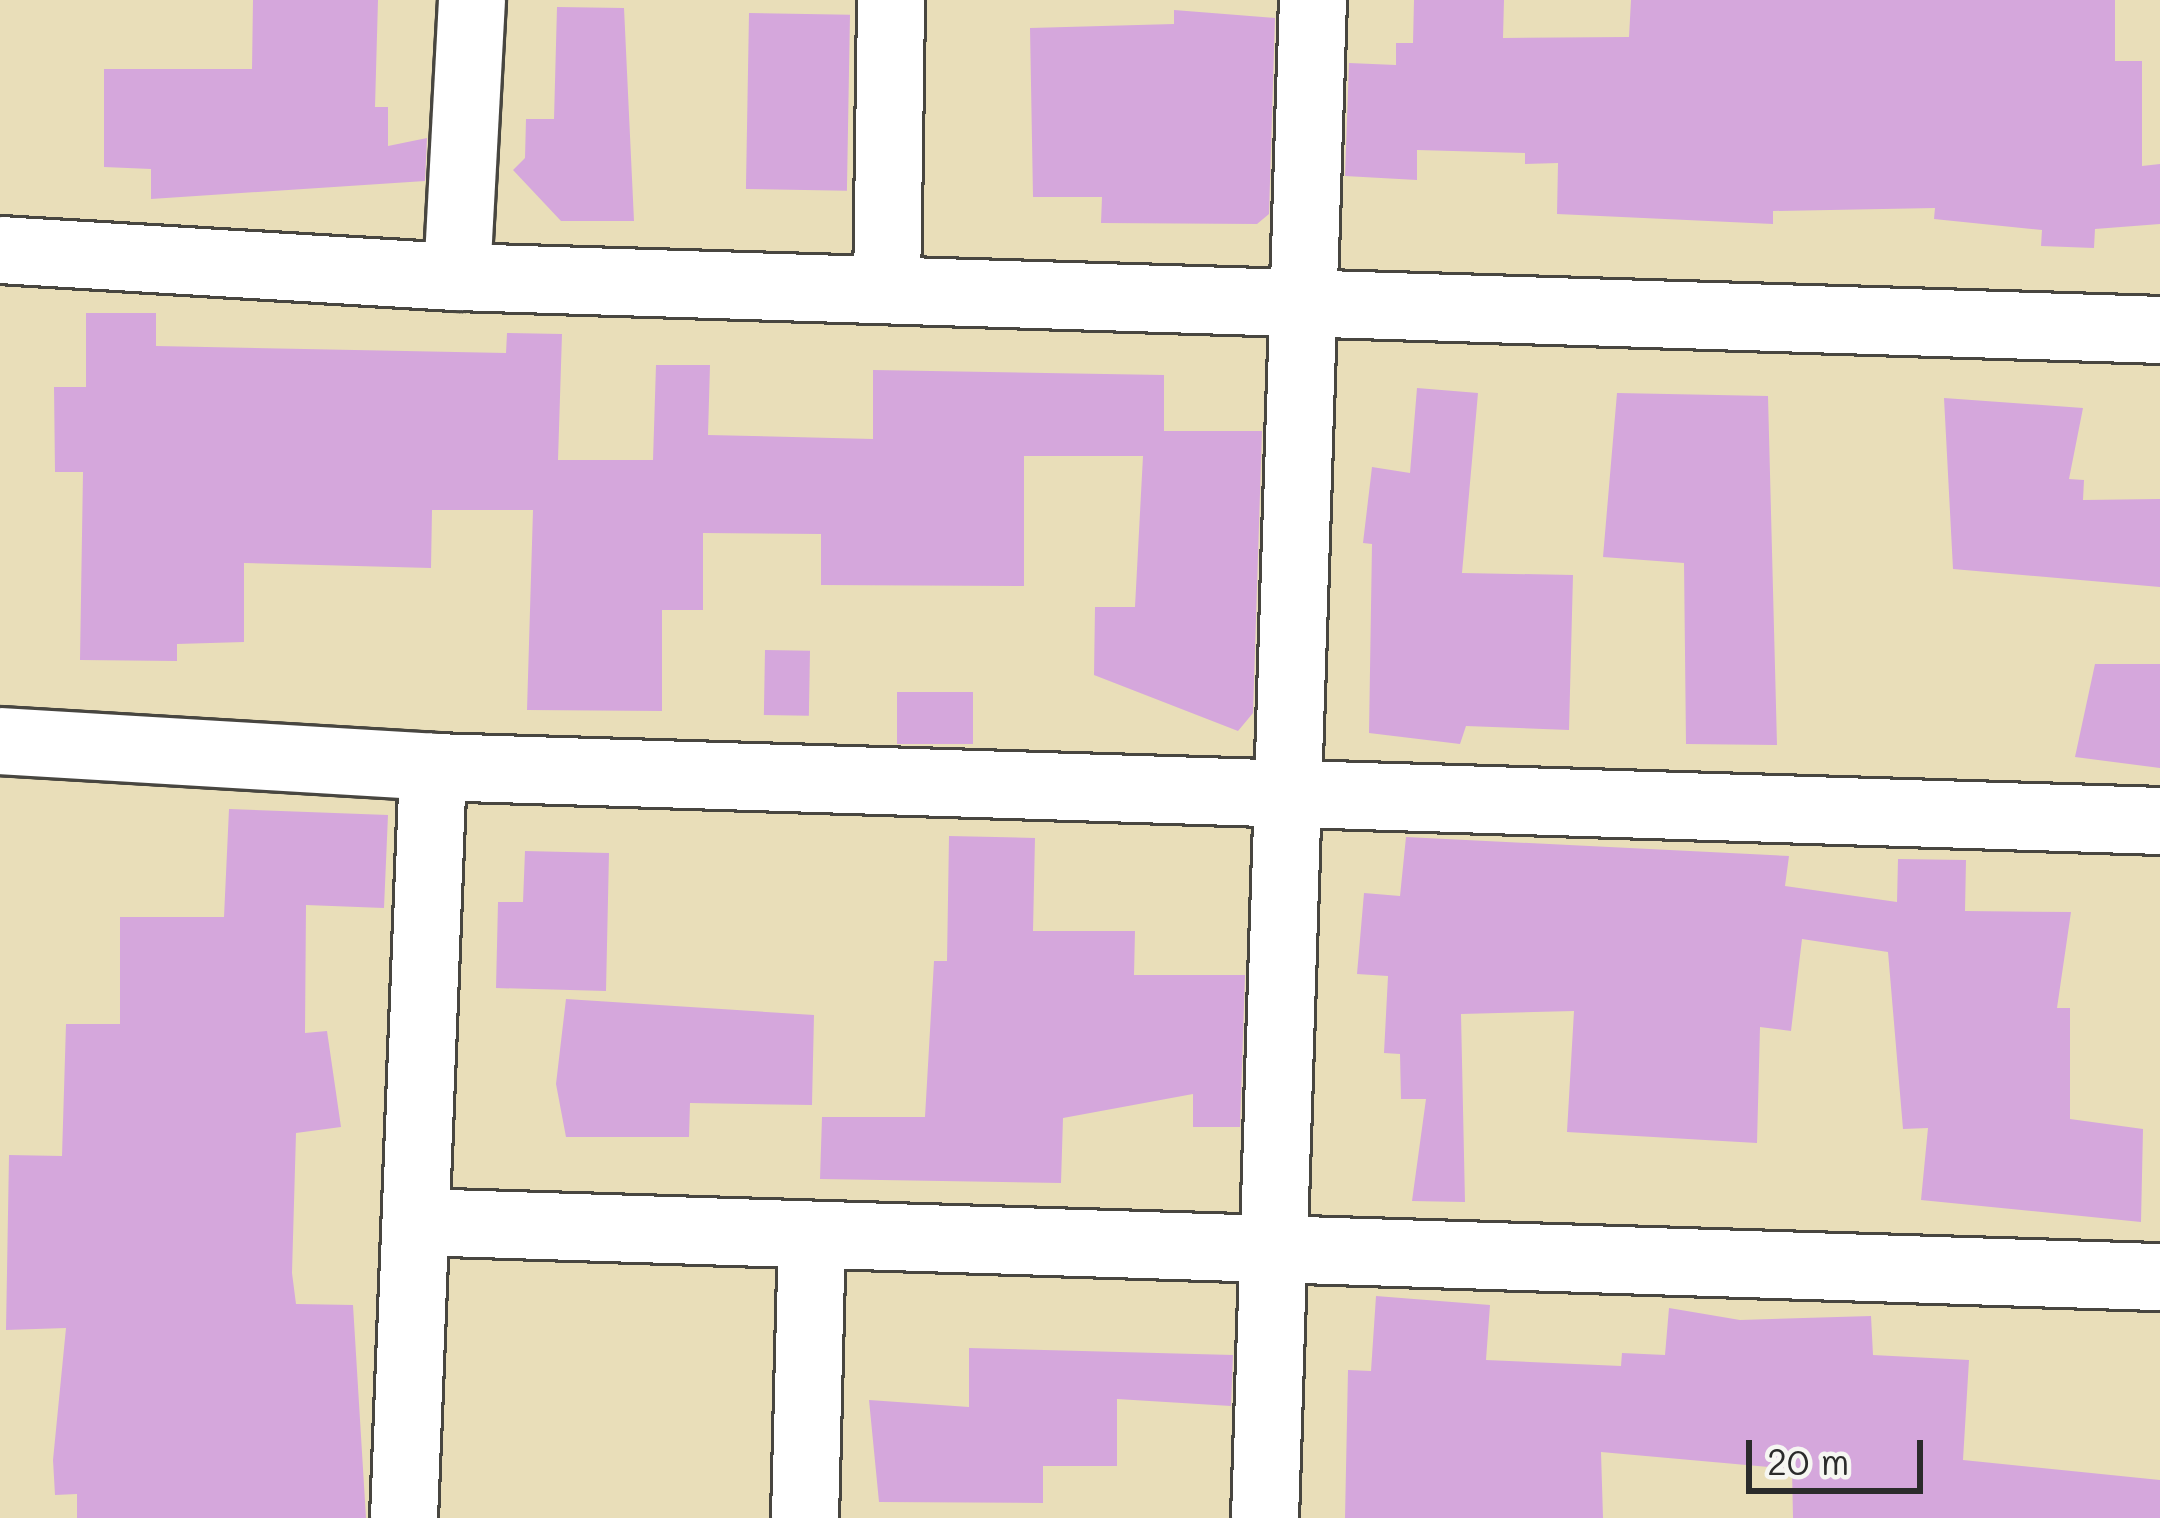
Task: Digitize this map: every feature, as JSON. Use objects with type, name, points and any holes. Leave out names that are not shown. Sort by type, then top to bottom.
[{"type":"street","points":[[457,277],[472,0]]},
{"type":"street","points":[[887,290],[891,0]]},
{"type":"street","points":[[1265,1518],[1313,0]]},
{"type":"street","points":[[0,250],[457,277],[2160,331]]},
{"type":"street","points":[[0,741],[433,767],[2160,821]]},
{"type":"street","points":[[404,1518],[433,767]]},
{"type":"street","points":[[416,1222],[2160,1277]]},
{"type":"street","points":[[805,1518],[812,1235]]},
{"type":"building","points":[[253,0],[378,0],[375,107],[388,107],[388,146],[427,138],[425,181],[151,199],[151,169],[104,167],[104,69],[252,69]]},
{"type":"building","points":[[1414,0],[1504,0],[1503,38],[1629,37],[1631,0],[2115,0],[2115,61],[2142,61],[2142,166],[2160,164],[2160,224],[2095,229],[2094,248],[2041,246],[2042,230],[1934,219],[1935,208],[1773,211],[1773,224],[1557,214],[1558,163],[1525,164],[1525,153],[1417,150],[1417,180],[1345,176],[1349,63],[1396,65],[1396,43],[1413,43]]},
{"type":"building","points":[[557,7],[624,8],[634,221],[561,221],[513,170],[525,158],[526,119],[554,119]]},
{"type":"building","points":[[1174,10],[1275,18],[1269,214],[1257,224],[1101,223],[1102,197],[1033,197],[1030,28],[1174,24]]},
{"type":"building","points":[[749,13],[850,15],[847,191],[746,189]]},
{"type":"building","points":[[86,313],[156,313],[156,346],[506,353],[507,333],[562,334],[558,460],[653,460],[656,365],[710,365],[708,435],[873,439],[873,370],[1164,375],[1164,431],[1262,431],[1253,713],[1238,731],[1094,675],[1095,607],[1135,607],[1143,456],[1024,456],[1024,586],[821,585],[821,534],[703,533],[703,610],[662,610],[662,711],[527,710],[533,510],[432,510],[431,568],[244,563],[244,642],[177,644],[177,661],[80,660],[83,472],[55,472],[54,387],[86,387]]},
{"type":"building","points":[[1417,388],[1478,393],[1462,573],[1573,575],[1569,730],[1466,726],[1460,744],[1369,733],[1372,544],[1363,543],[1372,467],[1410,473]]},
{"type":"building","points":[[1617,393],[1768,396],[1777,745],[1686,744],[1684,563],[1603,557]]},
{"type":"building","points":[[1944,398],[2083,408],[2069,479],[2084,480],[2083,500],[2160,499],[2160,587],[1953,569]]},
{"type":"building","points":[[765,650],[810,651],[809,716],[764,715]]},
{"type":"building","points":[[2095,664],[2160,664],[2160,768],[2075,757]]},
{"type":"building","points":[[897,692],[973,692],[973,744],[897,744]]},
{"type":"building","points":[[229,809],[388,815],[384,908],[306,905],[305,1033],[327,1031],[341,1127],[296,1133],[292,1273],[296,1304],[353,1305],[366,1518],[77,1518],[77,1494],[55,1495],[53,1460],[66,1328],[6,1330],[9,1155],[62,1156],[66,1024],[120,1024],[120,917],[224,917]]},
{"type":"building","points":[[949,836],[1035,838],[1033,931],[1135,931],[1134,975],[1245,975],[1240,1127],[1193,1127],[1193,1094],[1063,1118],[1061,1183],[820,1179],[822,1117],[925,1117],[934,961],[947,961]]},
{"type":"building","points":[[1406,837],[1789,856],[1785,886],[1897,902],[1898,859],[1966,860],[1965,911],[2071,912],[2057,1008],[2070,1008],[2070,1119],[2143,1129],[2141,1222],[1921,1200],[1928,1128],[1903,1129],[1888,952],[1802,939],[1791,1031],[1760,1027],[1757,1143],[1567,1132],[1574,1011],[1461,1014],[1465,1202],[1412,1201],[1426,1099],[1401,1099],[1400,1054],[1384,1053],[1388,976],[1357,974],[1364,893],[1400,896]]},
{"type":"building","points":[[525,851],[609,853],[606,991],[496,988],[498,902],[523,902]]},
{"type":"building","points":[[566,999],[814,1015],[812,1105],[690,1103],[689,1137],[566,1137],[556,1084]]},
{"type":"building","points":[[1376,1296],[1490,1305],[1486,1360],[1621,1366],[1622,1353],[1665,1355],[1669,1308],[1740,1320],[1871,1316],[1873,1355],[1969,1360],[1963,1460],[2160,1480],[2160,1518],[1793,1518],[1792,1469],[1601,1452],[1603,1518],[1345,1518],[1348,1370],[1371,1371]]},
{"type":"building","points":[[969,1348],[1233,1355],[1231,1406],[1117,1399],[1117,1466],[1043,1466],[1043,1503],[879,1502],[869,1400],[969,1407]]}]
